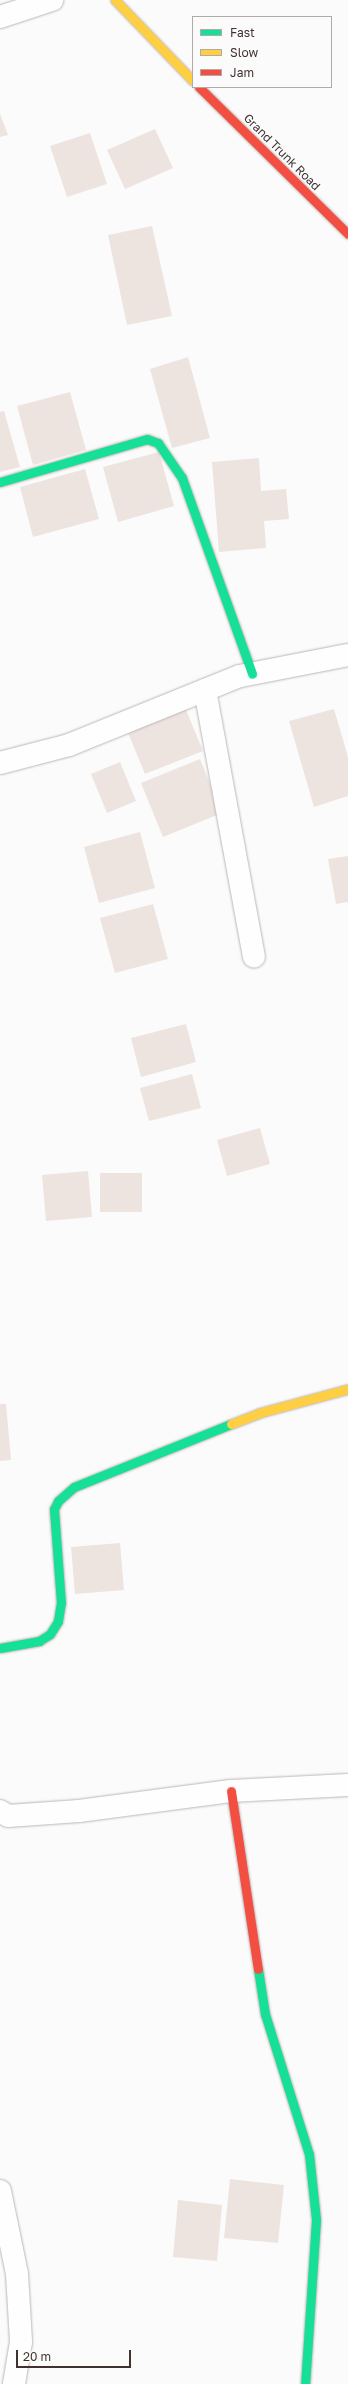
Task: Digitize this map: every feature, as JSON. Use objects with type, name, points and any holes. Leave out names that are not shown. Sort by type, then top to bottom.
[{"type":"street","points":[[0,17],[52,0]]},
{"type":"street","points":[[115,0],[192,80]]},
{"type":"street","name":"Grand Trunk Road","points":[[200,88],[348,234]]},
{"type":"street","points":[[0,482],[147,440],[158,443],[182,478],[252,674]]},
{"type":"street","points":[[0,763],[69,745],[205,690],[252,674],[348,655]]},
{"type":"street","points":[[205,690],[254,957]]},
{"type":"street","points":[[0,1648],[40,1641],[50,1634],[58,1621],[61,1603],[54,1509],[58,1501],[74,1487],[259,1413],[348,1388]]},
{"type":"street","points":[[0,1811],[8,1816],[79,1811],[231,1791],[348,1785]]},
{"type":"street","points":[[231,1791],[265,2014],[309,2154],[316,2220],[305,2384]]},
{"type":"street","points":[[0,2191],[17,2274],[21,2342],[14,2384]]},
{"type":"building","points":[[0,114],[8,135],[0,137]]},
{"type":"building","points":[[155,129],[173,168],[125,189],[107,150]]},
{"type":"building","points":[[90,133],[107,184],[67,197],[50,146]]},
{"type":"building","points":[[152,226],[172,316],[127,325],[108,235]]},
{"type":"building","points":[[188,357],[210,438],[172,448],[150,369]]},
{"type":"building","points":[[70,392],[86,450],[33,465],[17,406]]},
{"type":"building","points":[[4,411],[20,467],[0,472],[0,412]]},
{"type":"building","points":[[159,452],[174,506],[118,522],[103,467]]},
{"type":"building","points":[[259,458],[261,491],[286,489],[289,519],[264,521],[266,548],[219,552],[212,462]]},
{"type":"building","points":[[85,469],[99,519],[33,537],[20,487]]},
{"type":"building","points":[[184,705],[203,751],[145,774],[126,728]]},
{"type":"building","points":[[334,709],[348,757],[348,796],[314,807],[289,721]]},
{"type":"building","points":[[200,759],[222,813],[163,837],[141,783]]},
{"type":"building","points":[[120,762],[136,801],[107,813],[91,774]]},
{"type":"building","points":[[140,832],[155,888],[99,903],[84,847]]},
{"type":"building","points":[[348,856],[348,902],[336,904],[328,859]]},
{"type":"building","points":[[153,904],[168,959],[115,973],[100,918]]},
{"type":"building","points":[[186,1024],[196,1062],[141,1077],[131,1038]]},
{"type":"building","points":[[192,1074],[201,1108],[149,1121],[140,1088]]},
{"type":"building","points":[[260,1128],[270,1164],[227,1176],[217,1140]]},
{"type":"building","points":[[88,1171],[92,1217],[46,1221],[42,1175]]},
{"type":"building","points":[[100,1173],[142,1173],[142,1212],[100,1212]]},
{"type":"building","points":[[0,1404],[6,1404],[11,1460],[0,1461]]},
{"type":"building","points":[[120,1543],[124,1590],[75,1594],[71,1547]]},
{"type":"building","points":[[230,2179],[284,2185],[278,2243],[224,2238]]},
{"type":"building","points":[[178,2200],[222,2205],[217,2261],[173,2257]]},
{"type":"traffic: fast","points":[[0,482],[147,439],[158,443],[182,478],[252,674]]},
{"type":"traffic: fast","points":[[0,1648],[39,1641],[50,1634],[58,1621],[61,1603],[54,1509],[58,1501],[74,1487],[231,1424]]},
{"type":"traffic: fast","points":[[258,1969],[265,2014],[309,2154],[316,2220],[305,2384]]},
{"type":"traffic: slow","points":[[115,0],[192,80]]},
{"type":"traffic: slow","points":[[231,1424],[259,1413],[348,1389]]},
{"type":"traffic: jam","points":[[200,88],[348,234]]},
{"type":"traffic: jam","points":[[231,1791],[258,1969]]}]
